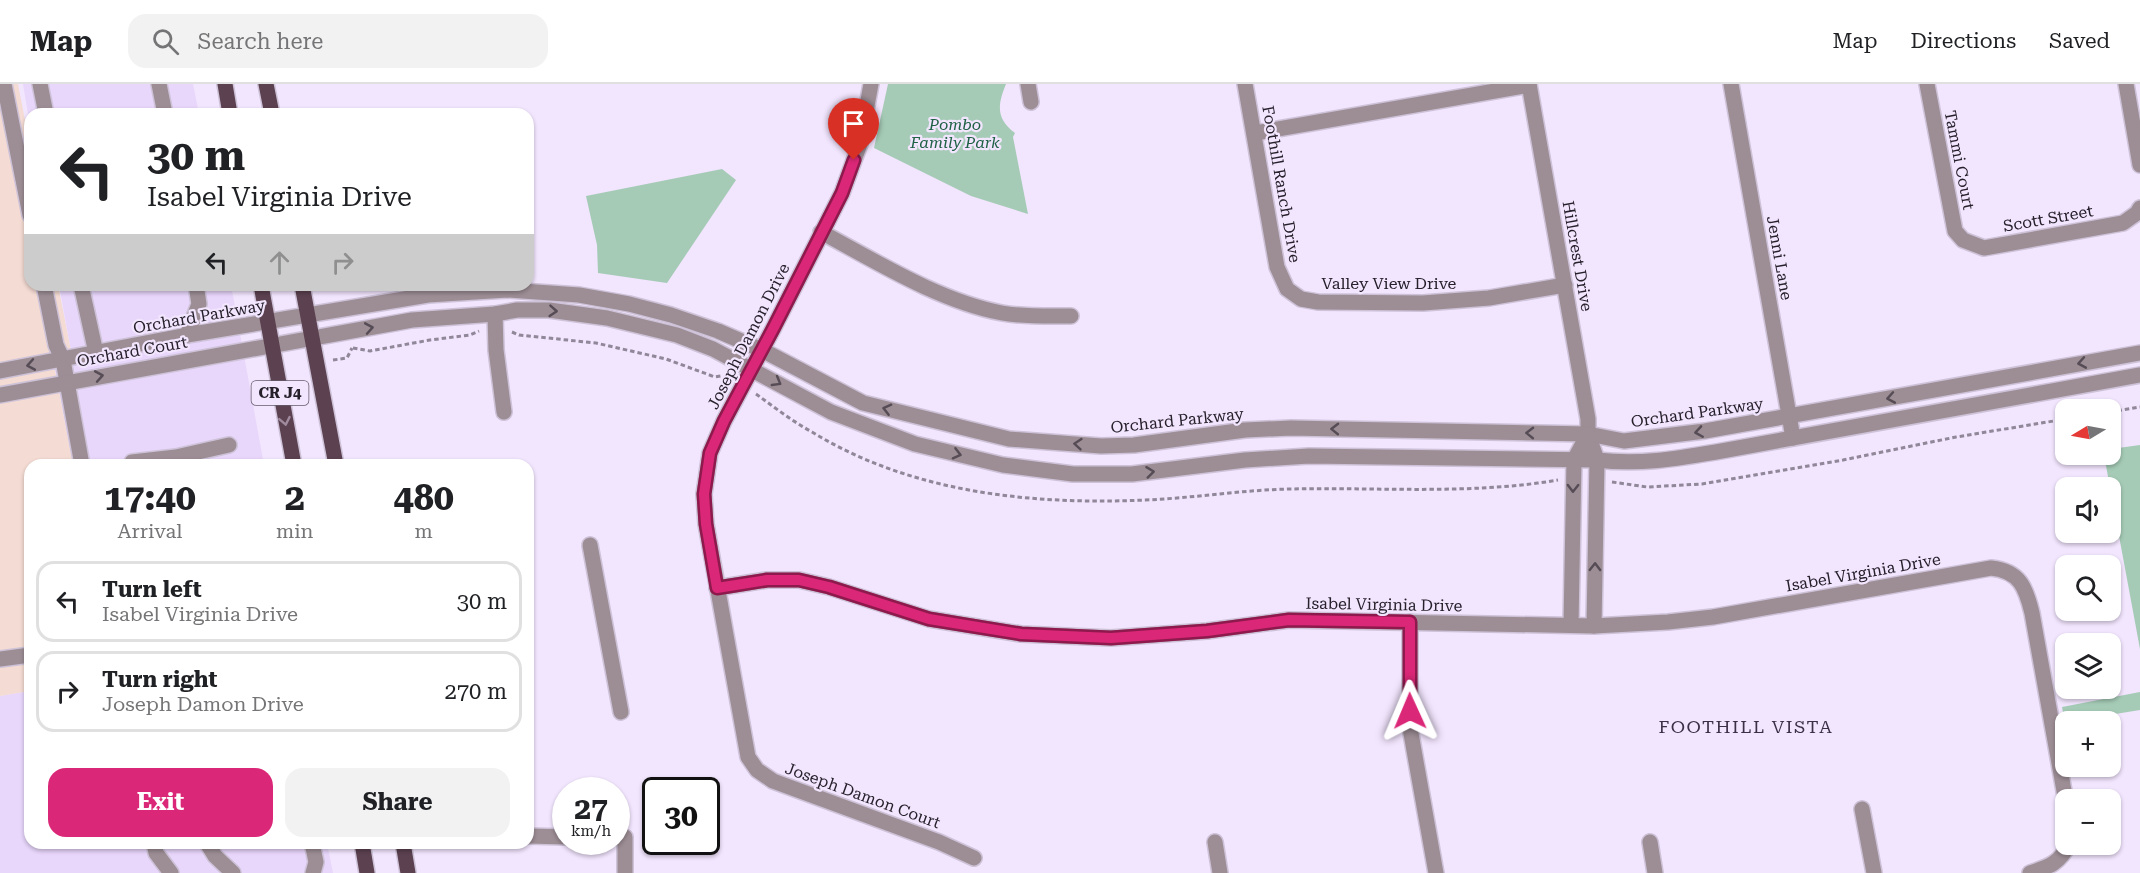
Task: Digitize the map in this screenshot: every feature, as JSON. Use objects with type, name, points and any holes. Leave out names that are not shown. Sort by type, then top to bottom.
[{"type":"main road","points":[[225,84],[229,108]]},
{"type":"main road","points":[[266,84],[271,108]]},
{"type":"main road","name":"CR J4","points":[[262,291],[293,459]]},
{"type":"main road","name":"CR J4","points":[[303,291],[335,459]]},
{"type":"main road","points":[[363,849],[367,873]]},
{"type":"main road","points":[[404,849],[408,873]]},
{"type":"street","points":[[4,84],[24,185]]},
{"type":"street","points":[[40,84],[45,108]]},
{"type":"street","points":[[159,84],[164,108]]},
{"type":"street","name":"Joseph Damon Drive","points":[[741,720],[706,524],[704,494],[710,453],[724,421],[842,193],[860,144],[871,84]]},
{"type":"street","points":[[1028,84],[1031,102]]},
{"type":"street","name":"Foothill Ranch Drive","points":[[1245,84],[1277,267],[1287,289]]},
{"type":"street","points":[[1255,133],[1529,84]]},
{"type":"street","name":"Hillcrest Drive","points":[[1529,84],[1588,419],[1588,434],[1597,460],[1594,626]]},
{"type":"street","name":"Jenni Lane","points":[[1731,84],[1793,438]]},
{"type":"street","name":"Tammi Court","points":[[1927,84],[1955,231],[1964,240]]},
{"type":"street","points":[[2126,84],[2140,165]]},
{"type":"street","name":"Scott Street","points":[[1964,240],[1984,248],[2123,223],[2139,210]]},
{"type":"street","points":[[821,232],[906,278],[963,302],[1000,312],[1036,317],[1071,315]]},
{"type":"street","name":"Valley View Drive","points":[[1287,289],[1301,298],[1318,302],[1423,303],[1489,298],[1565,285]]},
{"type":"street","points":[[45,291],[56,345],[63,360],[81,459]]},
{"type":"street","points":[[82,291],[96,353]]},
{"type":"street","points":[[187,335],[199,304],[197,291]]},
{"type":"street","name":"Orchard Parkway","points":[[0,371],[187,335],[456,292],[482,291]]},
{"type":"street","name":"Orchard Parkway","points":[[526,291],[579,295],[670,315],[718,331],[762,350],[863,403],[1010,439],[1101,446],[1134,445],[1245,430],[1291,428],[1588,434],[1624,441],[1650,439],[2140,353]]},
{"type":"street","points":[[272,345],[412,320],[495,314],[518,310],[549,310],[607,318],[677,335],[713,349],[831,412],[915,444],[1002,465],[1073,474],[1132,474],[1245,460],[1310,456],[1597,460],[1625,463],[1793,438],[2140,375]]},
{"type":"street","points":[[495,314],[496,350],[504,412]]},
{"type":"street","name":"Orchard Court","points":[[0,395],[272,345]]},
{"type":"street","points":[[1572,626],[1574,460],[1588,434]]},
{"type":"street","points":[[158,459],[229,445]]},
{"type":"street","points":[[590,545],[621,712]]},
{"type":"street","name":"Isabel Virginia Drive","points":[[717,588],[767,580],[799,580],[829,587],[929,619],[1021,634],[1111,638],[1207,631],[1289,620],[1572,626],[1668,622],[1713,617],[1991,568],[2002,569],[2015,576],[2027,592],[2064,789]]},
{"type":"street","points":[[1410,622],[1410,728],[1436,873]]},
{"type":"street","points":[[0,659],[24,656]]},
{"type":"street","name":"Joseph Damon Court","points":[[741,720],[748,757],[757,771],[773,781],[939,842],[974,858]]},
{"type":"street","points":[[1862,809],[1874,873]]},
{"type":"street","points":[[534,836],[552,837]]},
{"type":"street","points":[[1215,842],[1220,873]]},
{"type":"street","points":[[1650,842],[1655,873]]},
{"type":"street","points":[[155,849],[171,873]]},
{"type":"street","points":[[211,849],[233,873]]},
{"type":"street","points":[[313,849],[316,862],[313,873]]},
{"type":"street","points":[[625,855],[625,873]]},
{"type":"street","points":[[2030,873],[2053,866],[2064,855]]},
{"type":"path","points":[[316,363],[347,358],[352,348],[370,351],[470,335],[481,330]]},
{"type":"path","points":[[508,330],[519,335],[596,343],[666,360],[715,377],[721,376]]},
{"type":"path","points":[[2121,410],[2140,407]]},
{"type":"path","points":[[1609,482],[1647,487],[1702,484],[2055,421]]},
{"type":"shaded area","points":[[0,84],[18,84],[24,115],[24,291],[59,291],[71,351],[52,355],[72,459],[24,459],[24,692],[0,696]]},
{"type":"shaded area","points":[[23,84],[193,84],[198,108],[27,108]]},
{"type":"shaded area","points":[[60,291],[232,291],[263,459],[72,459],[52,354],[71,351]]},
{"type":"shaded area","points":[[24,692],[24,849],[328,849],[333,873],[0,873],[0,696]]},
{"type":"green space","name":"Pombo Family Park","points":[[888,84],[1006,84],[1000,104],[1001,116],[1015,133],[1013,137],[1028,214],[971,196],[874,148]]},
{"type":"green space","points":[[722,169],[736,180],[667,283],[598,273],[597,245],[586,196]]},
{"type":"green space","points":[[2140,445],[2140,649],[2120,543],[2121,477],[2108,477],[2106,465],[2121,465],[2121,448]]},
{"type":"green space","points":[[2140,692],[2140,710],[2121,713],[2121,711],[2063,711],[2062,707],[2104,699],[2121,699],[2121,696]]},
{"type":"district","name":"FOOTHILL VISTA","points":[[1746,727]]},
{"type":"route","points":[[854,160],[842,193],[724,421],[710,453],[704,494],[706,524],[717,588],[767,580],[799,580],[829,587],[929,619],[1021,634],[1111,638],[1207,631],[1289,620],[1410,622],[1410,711]]}]
